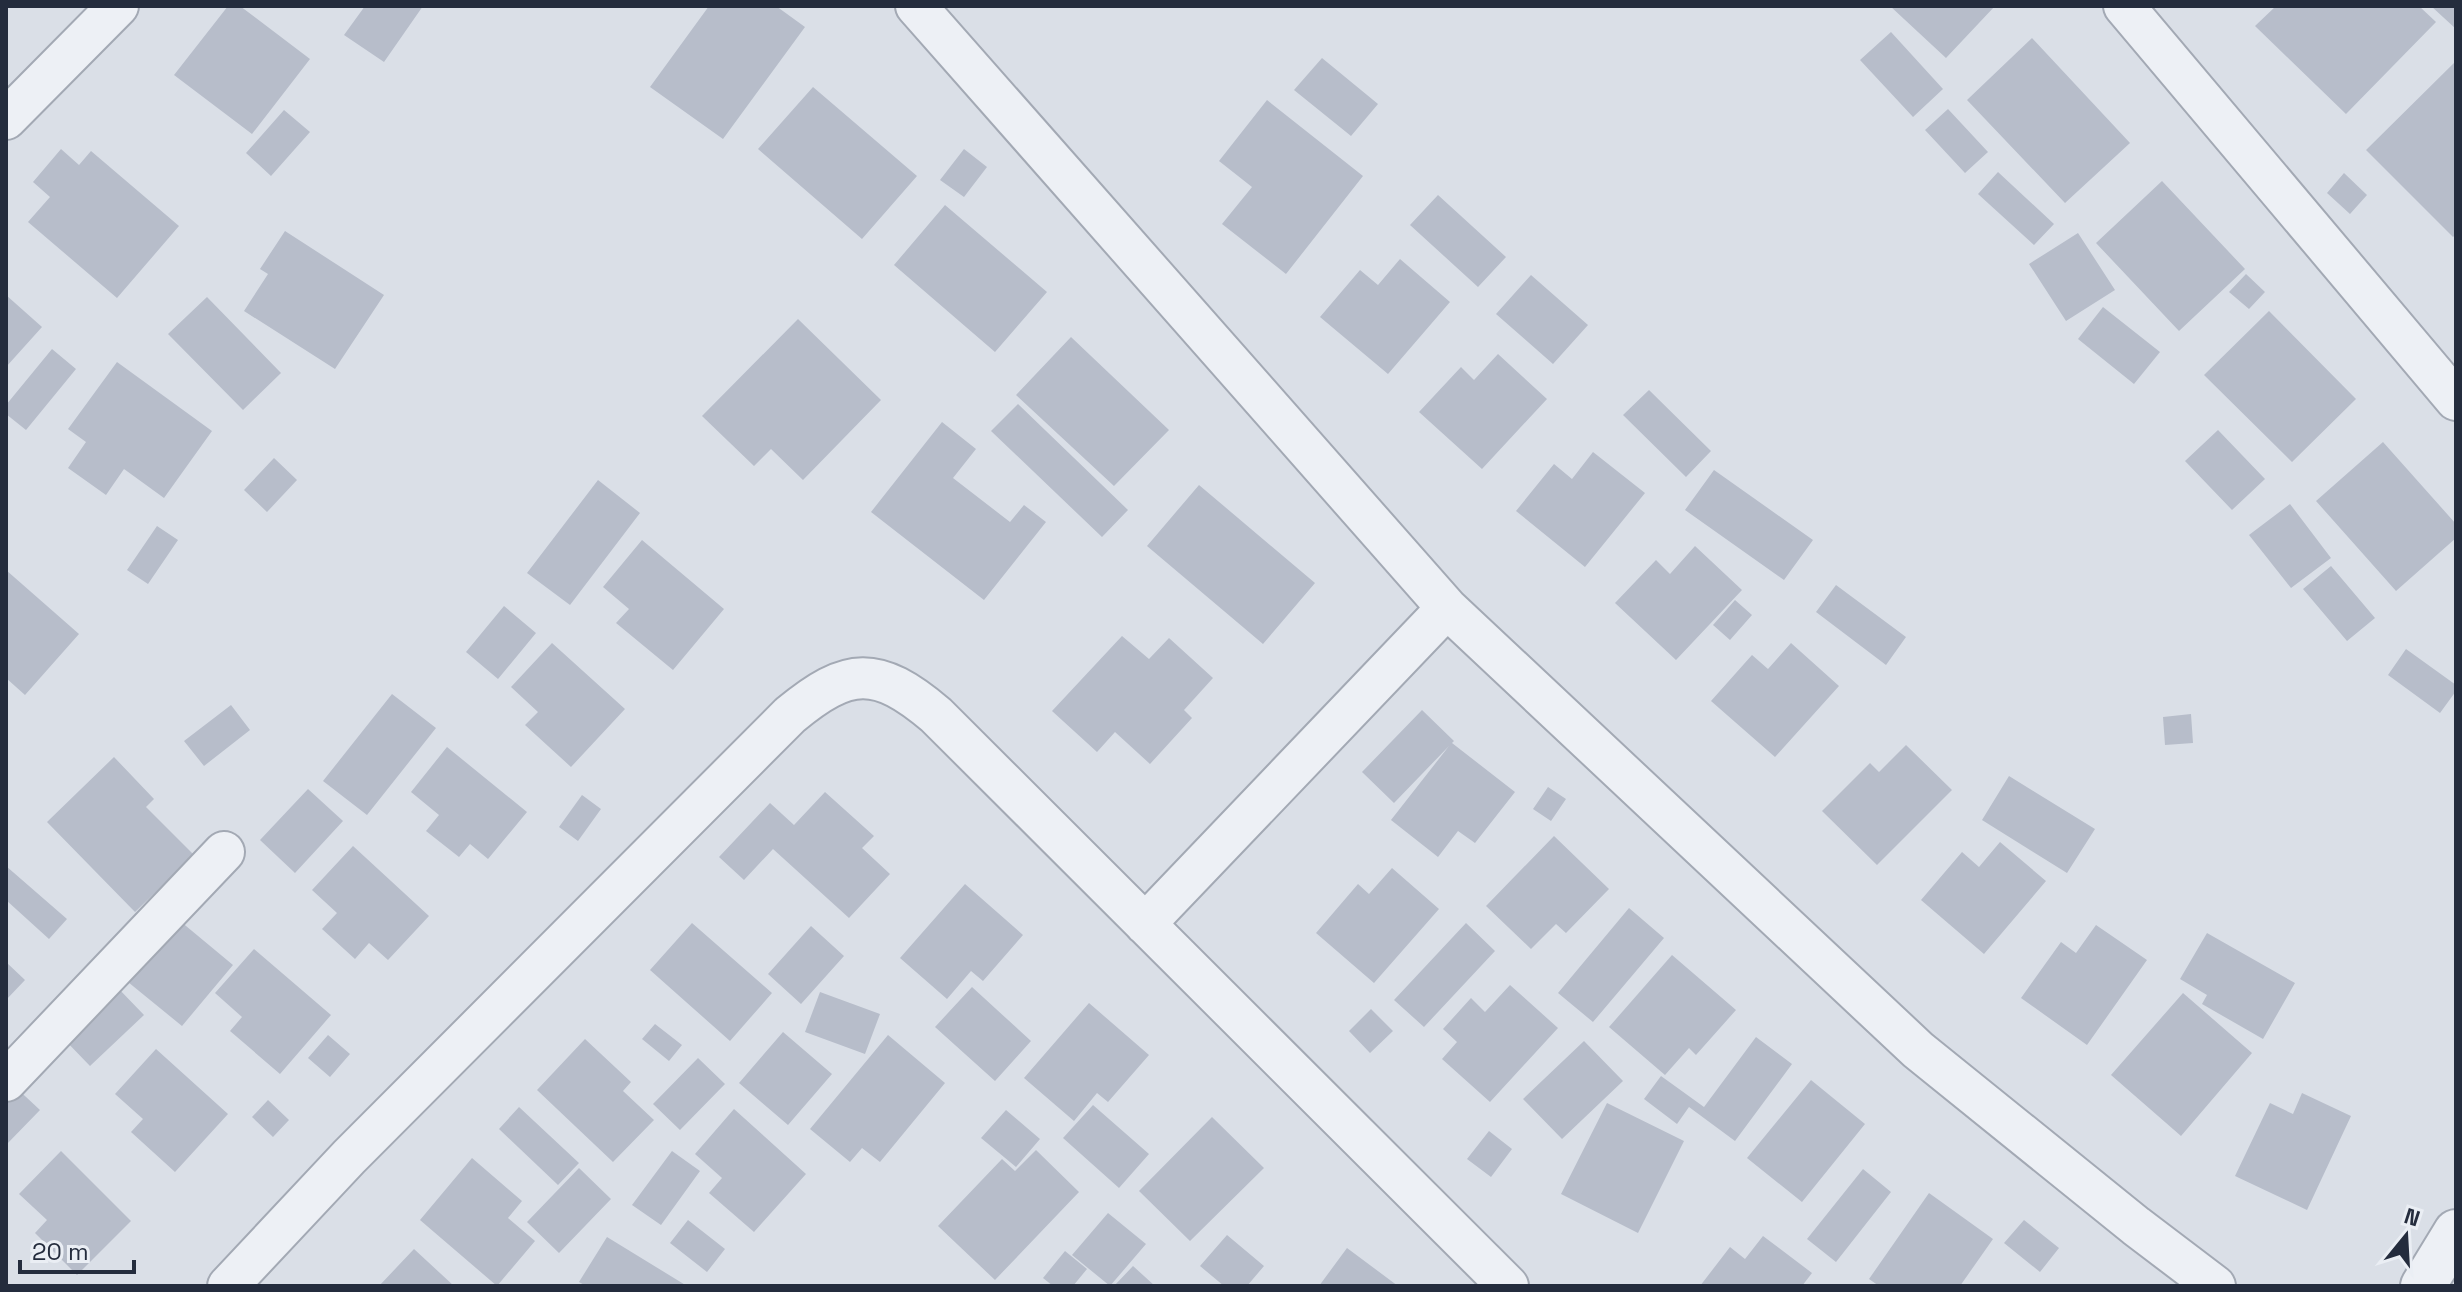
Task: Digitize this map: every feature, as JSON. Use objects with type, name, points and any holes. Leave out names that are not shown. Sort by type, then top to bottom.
[{"type":"street","points":[[6,119],[118,6]]},
{"type":"street","points":[[916,6],[1447,608],[1918,1050],[2215,1286]]},
{"type":"street","points":[[2124,6],[2456,400]]},
{"type":"street","points":[[1145,924],[1447,608]]},
{"type":"street","points":[[228,1286],[349,1157],[790,715],[817,693],[847,678],[878,679],[910,693],[936,715],[1508,1286]]},
{"type":"street","points":[[6,1081],[224,852]]},
{"type":"street","points":[[2423,1286],[2456,1232]]},
{"type":"building","points":[[228,6],[240,6],[310,59],[252,134],[174,75]]},
{"type":"building","points":[[365,6],[423,6],[384,62],[344,35]]},
{"type":"building","points":[[709,6],[776,6],[805,27],[723,139],[650,87]]},
{"type":"building","points":[[1890,6],[1995,6],[1946,58]]},
{"type":"building","points":[[2276,6],[2419,6],[2436,22],[2346,114],[2255,26]]},
{"type":"building","points":[[2431,6],[2456,6],[2456,29]]},
{"type":"building","points":[[1891,32],[1943,89],[1913,117],[1860,60]]},
{"type":"building","points":[[2032,38],[2130,143],[2065,203],[1967,100]]},
{"type":"building","points":[[1322,58],[1378,104],[1351,136],[1294,90]]},
{"type":"building","points":[[2456,61],[2456,234],[2453,237],[2366,150]]},
{"type":"building","points":[[813,87],[917,176],[862,239],[758,149]]},
{"type":"building","points":[[1267,100],[1363,176],[1286,274],[1222,224],[1252,187],[1219,161]]},
{"type":"building","points":[[1948,109],[1988,152],[1965,173],[1925,130]]},
{"type":"building","points":[[284,110],[310,132],[271,176],[246,153]]},
{"type":"building","points":[[61,149],[79,165],[91,151],[179,226],[117,298],[28,222],[50,197],[33,182]]},
{"type":"building","points":[[964,149],[987,167],[964,197],[940,180]]},
{"type":"building","points":[[1998,172],[2054,224],[2034,245],[1978,194]]},
{"type":"building","points":[[2344,173],[2367,195],[2350,214],[2327,193]]},
{"type":"building","points":[[2162,181],[2245,269],[2179,331],[2096,243]]},
{"type":"building","points":[[1438,195],[1506,257],[1478,287],[1410,225]]},
{"type":"building","points":[[945,205],[1047,292],[995,352],[894,265]]},
{"type":"building","points":[[285,231],[384,295],[335,369],[244,311],[268,274],[260,269]]},
{"type":"building","points":[[2078,233],[2115,290],[2066,321],[2029,264]]},
{"type":"building","points":[[1400,259],[1450,302],[1388,374],[1320,317],[1360,270],[1378,285]]},
{"type":"building","points":[[2246,274],[2265,292],[2249,309],[2229,292]]},
{"type":"building","points":[[1531,275],[1588,325],[1553,364],[1496,314]]},
{"type":"building","points":[[6,295],[42,327],[6,367]]},
{"type":"building","points":[[207,297],[281,373],[243,410],[168,334]]},
{"type":"building","points":[[2103,307],[2160,352],[2134,384],[2078,339]]},
{"type":"building","points":[[2269,311],[2356,399],[2292,462],[2204,375]]},
{"type":"building","points":[[798,319],[881,400],[803,480],[771,449],[754,466],[702,416]]},
{"type":"building","points":[[1071,337],[1169,430],[1114,486],[1016,395]]},
{"type":"building","points":[[52,349],[76,369],[26,430],[6,414],[6,405]]},
{"type":"building","points":[[1498,354],[1547,399],[1482,469],[1419,412],[1461,367],[1474,380]]},
{"type":"building","points":[[117,362],[212,431],[164,498],[124,469],[106,495],[68,468],[86,442],[68,429]]},
{"type":"building","points":[[1649,390],[1711,451],[1686,477],[1623,415]]},
{"type":"building","points":[[1018,404],[1128,510],[1102,537],[991,431]]},
{"type":"building","points":[[942,422],[976,449],[953,478],[1010,522],[1024,505],[1046,522],[984,600],[871,512]]},
{"type":"building","points":[[2218,430],[2265,479],[2232,510],[2185,461]]},
{"type":"building","points":[[2383,442],[2456,524],[2456,538],[2396,591],[2316,501]]},
{"type":"building","points":[[1593,452],[1645,493],[1585,567],[1516,511],[1554,464],[1572,479]]},
{"type":"building","points":[[274,458],[297,480],[267,512],[244,490]]},
{"type":"building","points":[[1714,470],[1813,540],[1784,580],[1685,510]]},
{"type":"building","points":[[598,480],[640,513],[570,605],[527,573]]},
{"type":"building","points":[[1199,485],[1315,583],[1263,644],[1147,546]]},
{"type":"building","points":[[2290,504],[2331,558],[2291,588],[2249,535]]},
{"type":"building","points":[[157,526],[178,540],[148,584],[127,570]]},
{"type":"building","points":[[642,540],[724,609],[673,670],[616,623],[629,609],[603,587]]},
{"type":"building","points":[[1695,546],[1742,590],[1676,660],[1615,603],[1656,560],[1670,574]]},
{"type":"building","points":[[2331,566],[2375,618],[2347,641],[2303,589]]},
{"type":"building","points":[[6,570],[79,634],[25,695],[6,678]]},
{"type":"building","points":[[1836,585],[1906,637],[1886,665],[1816,612]]},
{"type":"building","points":[[1735,600],[1752,615],[1730,640],[1713,625]]},
{"type":"building","points":[[504,606],[536,633],[498,679],[466,652]]},
{"type":"building","points":[[1122,636],[1149,659],[1169,638],[1213,678],[1184,710],[1192,718],[1150,764],[1115,732],[1097,752],[1052,711]]},
{"type":"building","points":[[552,643],[625,709],[571,767],[525,725],[538,712],[511,687]]},
{"type":"building","points":[[1791,643],[1839,686],[1775,757],[1711,701],[1752,655],[1768,669]]},
{"type":"building","points":[[2406,649],[2456,685],[2456,691],[2440,713],[2388,675]]},
{"type":"building","points":[[392,694],[436,728],[367,815],[323,781]]},
{"type":"building","points":[[231,705],[250,730],[204,766],[184,741]]},
{"type":"building","points":[[1422,710],[1454,741],[1452,743],[1515,792],[1475,843],[1458,831],[1438,857],[1391,820],[1449,746],[1394,803],[1362,772]]},
{"type":"building","points":[[2191,714],[2193,743],[2165,745],[2163,717]]},
{"type":"building","points":[[1906,745],[1952,790],[1877,865],[1822,811],[1870,763],[1879,772]]},
{"type":"building","points":[[447,747],[527,812],[488,859],[470,844],[459,857],[426,831],[439,815],[411,792]]},
{"type":"building","points":[[114,757],[154,799],[146,807],[194,855],[135,912],[47,822]]},
{"type":"building","points":[[2009,776],[2095,829],[2067,873],[1982,820]]},
{"type":"building","points":[[1548,787],[1566,799],[1551,821],[1533,809]]},
{"type":"building","points":[[308,789],[343,821],[295,873],[260,840]]},
{"type":"building","points":[[825,792],[874,836],[862,848],[890,874],[849,918],[773,849],[744,880],[719,857],[770,803],[794,825]]},
{"type":"building","points":[[582,795],[601,809],[578,841],[559,827]]},
{"type":"building","points":[[1554,836],[1609,889],[1566,933],[1556,924],[1531,949],[1486,906]]},
{"type":"building","points":[[2000,842],[2046,881],[1984,954],[1921,900],[1962,852],[1979,867]]},
{"type":"building","points":[[353,846],[429,916],[388,960],[369,943],[355,959],[322,929],[337,913],[312,890]]},
{"type":"building","points":[[6,866],[67,919],[49,939],[6,900]]},
{"type":"building","points":[[1392,868],[1439,909],[1374,983],[1316,933],[1358,884],[1369,894]]},
{"type":"building","points":[[965,884],[1023,935],[983,981],[971,971],[947,999],[900,958]]},
{"type":"building","points":[[1629,908],[1664,938],[1593,1022],[1558,993]]},
{"type":"building","points":[[180,921],[233,965],[182,1026],[128,982]]},
{"type":"building","points":[[692,923],[772,993],[730,1041],[650,970]]},
{"type":"building","points":[[1466,923],[1495,951],[1424,1027],[1394,1000]]},
{"type":"building","points":[[2096,925],[2147,960],[2087,1045],[2021,998],[2061,942],[2076,953]]},
{"type":"building","points":[[811,926],[844,956],[801,1004],[768,974]]},
{"type":"building","points":[[2207,933],[2295,983],[2263,1039],[2202,1004],[2207,995],[2180,979]]},
{"type":"building","points":[[254,949],[331,1015],[280,1074],[230,1031],[242,1017],[215,993]]},
{"type":"building","points":[[1672,955],[1736,1010],[1696,1055],[1689,1048],[1665,1075],[1609,1027]]},
{"type":"building","points":[[6,962],[25,980],[6,1000]]},
{"type":"building","points":[[1510,985],[1558,1028],[1490,1102],[1442,1059],[1457,1042],[1443,1029],[1471,998],[1485,1012]]},
{"type":"building","points":[[116,986],[144,1015],[90,1066],[62,1037]]},
{"type":"building","points":[[972,987],[1031,1041],[995,1081],[935,1027]]},
{"type":"building","points":[[820,992],[880,1014],[865,1054],[805,1032]]},
{"type":"building","points":[[2183,993],[2252,1053],[2181,1136],[2111,1075]]},
{"type":"building","points":[[1089,1003],[1149,1055],[1108,1102],[1097,1093],[1074,1121],[1024,1078]]},
{"type":"building","points":[[1371,1009],[1393,1031],[1370,1053],[1349,1031]]},
{"type":"building","points":[[655,1024],[682,1045],[669,1061],[642,1039]]},
{"type":"building","points":[[783,1032],[832,1074],[788,1125],[739,1083]]},
{"type":"building","points":[[328,1035],[350,1054],[330,1077],[308,1058]]},
{"type":"building","points":[[888,1035],[945,1083],[880,1162],[862,1148],[850,1162],[810,1129]]},
{"type":"building","points":[[1756,1037],[1792,1064],[1735,1141],[1689,1107],[1677,1124],[1644,1099],[1661,1076],[1704,1107]]},
{"type":"building","points":[[585,1039],[631,1082],[623,1091],[654,1120],[613,1162],[537,1090]]},
{"type":"building","points":[[1584,1041],[1623,1081],[1562,1139],[1523,1099]]},
{"type":"building","points":[[156,1049],[228,1114],[175,1172],[131,1132],[143,1119],[115,1094]]},
{"type":"building","points":[[698,1058],[725,1084],[680,1130],[653,1104]]},
{"type":"building","points":[[1811,1080],[1865,1124],[1802,1202],[1747,1158]]},
{"type":"building","points":[[11,1083],[40,1110],[6,1145],[6,1088]]},
{"type":"building","points":[[2302,1093],[2351,1116],[2307,1210],[2235,1176],[2270,1103],[2293,1114]]},
{"type":"building","points":[[268,1100],[289,1120],[273,1137],[252,1117]]},
{"type":"building","points":[[1607,1103],[1684,1141],[1638,1233],[1561,1194]]},
{"type":"building","points":[[1093,1105],[1149,1154],[1119,1188],[1063,1138]]},
{"type":"building","points":[[519,1107],[579,1163],[558,1185],[499,1129]]},
{"type":"building","points":[[734,1109],[806,1174],[754,1232],[709,1193],[722,1178],[695,1154]]},
{"type":"building","points":[[1006,1110],[1040,1139],[1016,1167],[981,1138]]},
{"type":"building","points":[[1212,1117],[1264,1168],[1190,1241],[1139,1191]]},
{"type":"building","points":[[1489,1131],[1512,1149],[1491,1177],[1467,1159]]},
{"type":"building","points":[[1036,1150],[1079,1192],[995,1280],[938,1226],[1002,1159],[1015,1171]]},
{"type":"building","points":[[61,1151],[131,1221],[77,1275],[35,1233],[47,1220],[19,1194]]},
{"type":"building","points":[[672,1151],[700,1171],[661,1225],[632,1205]]},
{"type":"building","points":[[472,1158],[522,1201],[508,1218],[535,1241],[497,1286],[420,1220]]},
{"type":"building","points":[[579,1168],[611,1199],[559,1253],[527,1222]]},
{"type":"building","points":[[1863,1169],[1891,1192],[1836,1262],[1807,1239]]},
{"type":"building","points":[[1929,1193],[1993,1239],[1960,1286],[1879,1286],[1869,1279]]},
{"type":"building","points":[[1108,1213],[1146,1244],[1110,1286],[1072,1255]]},
{"type":"building","points":[[688,1220],[725,1249],[707,1272],[670,1243]]},
{"type":"building","points":[[2024,1220],[2059,1248],[2040,1272],[2004,1243]]},
{"type":"building","points":[[1227,1235],[1264,1266],[1247,1286],[1224,1286],[1200,1266]]},
{"type":"building","points":[[1763,1236],[1812,1273],[1802,1286],[1700,1286],[1730,1247],[1745,1259]]},
{"type":"building","points":[[607,1237],[687,1286],[586,1286],[579,1282]]},
{"type":"building","points":[[1347,1248],[1398,1286],[1319,1286]]},
{"type":"building","points":[[414,1249],[454,1286],[379,1286]]},
{"type":"building","points":[[1065,1251],[1087,1269],[1073,1286],[1053,1286],[1043,1278]]},
{"type":"building","points":[[1133,1266],[1155,1286],[1114,1286]]}]
